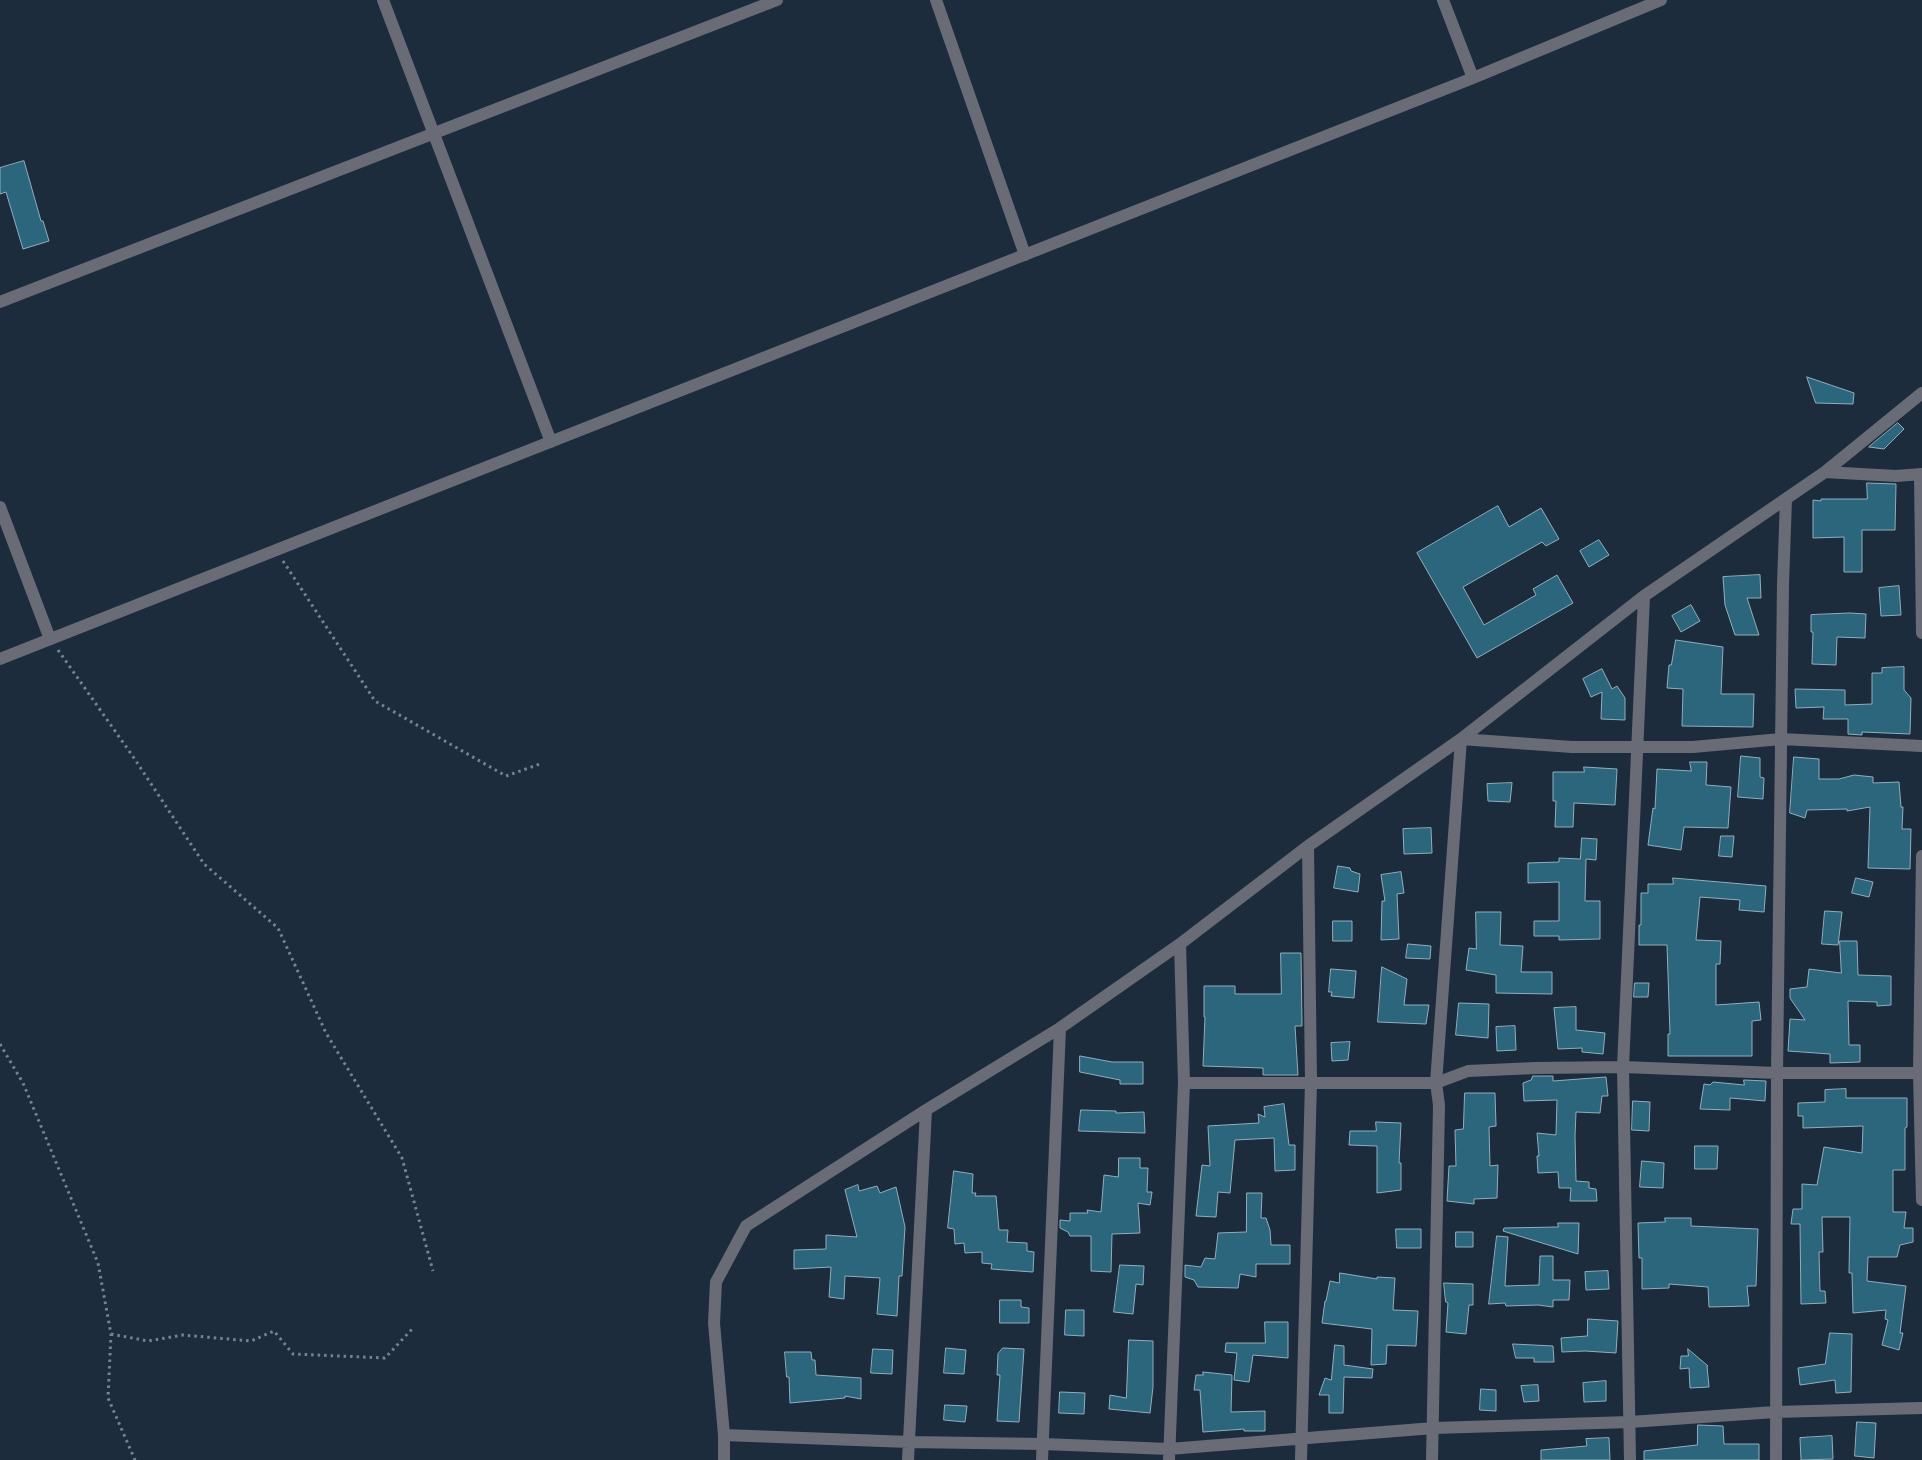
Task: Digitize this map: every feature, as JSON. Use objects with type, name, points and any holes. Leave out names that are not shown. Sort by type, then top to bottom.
[{"type":"street","points":[[384,0],[551,442]]},
{"type":"street","points":[[0,302],[776,0]]},
{"type":"street","points":[[936,0],[1025,255]]},
{"type":"street","points":[[1443,0],[1473,78]]},
{"type":"street","points":[[0,659],[1473,78],[1661,0]]},
{"type":"street","points":[[724,1460],[724,1435],[714,1323],[716,1282],[746,1226],[926,1110],[1060,1028],[1180,944],[1308,846],[1461,739],[1644,596],[1825,472],[1922,394]]},
{"type":"street","points":[[1825,472],[1896,476],[1921,474],[1922,633]]},
{"type":"street","points":[[1776,1460],[1777,1073],[1786,499]]},
{"type":"street","points":[[0,507],[50,639]]},
{"type":"street","points":[[1630,1460],[1623,1067],[1644,596]]},
{"type":"street","points":[[1461,739],[1572,747],[1693,747],[1781,739],[1922,746]]},
{"type":"street","points":[[1432,1460],[1439,1105],[1436,1083],[1461,739]]},
{"type":"street","points":[[1301,1460],[1311,1082],[1308,846]]},
{"type":"street","points":[[1922,856],[1920,1073],[1922,1200]]},
{"type":"street","points":[[1169,1455],[1184,1083],[1180,944]]},
{"type":"street","points":[[1042,1460],[1060,1028]]},
{"type":"street","points":[[1184,1083],[1436,1083],[1468,1071],[1535,1068],[1623,1067],[1777,1073],[1920,1073]]},
{"type":"street","points":[[908,1460],[926,1110]]},
{"type":"street","points":[[724,1435],[909,1442],[1043,1444],[1169,1455],[1302,1438],[1434,1428],[1630,1422],[1775,1412],[1922,1408]]},
{"type":"path","points":[[276,550],[375,701],[506,776],[540,764]]},
{"type":"path","points":[[50,639],[134,758],[204,864],[278,928],[326,1033],[402,1158],[433,1271]]},
{"type":"path","points":[[0,1044],[23,1083],[98,1263],[111,1334],[108,1398],[135,1460]]},
{"type":"path","points":[[111,1334],[148,1341],[183,1335],[251,1341],[274,1331],[293,1354],[385,1358],[413,1328]]},
{"type":"building","points":[[24,161],[41,221],[43,221],[49,241],[23,249],[6,192],[0,194],[0,168]]},
{"type":"building","points":[[1807,377],[1854,393],[1853,404],[1816,403]]},
{"type":"building","points":[[1898,423],[1904,429],[1884,449],[1869,447]]},
{"type":"building","points":[[1867,483],[1896,484],[1895,530],[1862,530],[1862,572],[1844,572],[1844,537],[1813,538],[1813,500],[1867,499]]},
{"type":"building","points":[[1498,506],[1509,527],[1541,508],[1559,539],[1546,546],[1542,542],[1463,587],[1484,625],[1536,595],[1533,589],[1557,575],[1573,603],[1477,658],[1417,553]]},
{"type":"building","points":[[1599,540],[1609,555],[1589,567],[1580,551]]},
{"type":"building","points":[[1760,575],[1761,598],[1747,598],[1759,635],[1735,635],[1725,605],[1723,577]]},
{"type":"building","points":[[1899,586],[1901,615],[1881,616],[1879,588]]},
{"type":"building","points":[[1691,605],[1700,621],[1681,632],[1672,616]]},
{"type":"building","points":[[1866,614],[1865,638],[1837,637],[1836,665],[1812,664],[1813,632],[1811,632],[1811,615]]},
{"type":"building","points":[[1676,640],[1723,647],[1721,694],[1754,694],[1753,727],[1682,726],[1683,689],[1667,688],[1669,665],[1671,665]]},
{"type":"building","points":[[1904,667],[1904,690],[1911,698],[1910,734],[1862,732],[1862,735],[1848,734],[1848,719],[1823,719],[1824,707],[1796,708],[1795,689],[1845,690],[1845,705],[1872,704],[1872,673],[1882,673],[1882,668]]},
{"type":"building","points":[[1602,669],[1612,689],[1617,686],[1625,698],[1625,720],[1601,719],[1602,692],[1591,697],[1583,679]]},
{"type":"building","points":[[1741,756],[1760,758],[1760,777],[1764,778],[1763,799],[1738,797]]},
{"type":"building","points":[[1794,757],[1819,759],[1819,779],[1839,779],[1854,775],[1873,777],[1873,783],[1899,782],[1901,807],[1903,807],[1902,829],[1911,829],[1910,869],[1868,868],[1870,807],[1847,811],[1847,809],[1807,810],[1805,818],[1790,813]]},
{"type":"building","points":[[1690,762],[1707,762],[1706,785],[1731,787],[1728,828],[1684,827],[1681,850],[1648,845],[1653,808],[1655,809],[1657,769],[1691,771]]},
{"type":"building","points":[[1584,767],[1617,769],[1615,805],[1574,803],[1573,827],[1555,827],[1556,801],[1553,801],[1553,772],[1584,772]]},
{"type":"building","points":[[1512,783],[1510,802],[1488,801],[1487,784]]},
{"type":"building","points":[[1431,828],[1432,853],[1404,854],[1403,829]]},
{"type":"building","points":[[1721,836],[1734,836],[1732,857],[1719,856]]},
{"type":"building","points":[[1582,838],[1597,839],[1596,860],[1586,859],[1585,901],[1600,901],[1600,939],[1559,940],[1559,936],[1534,936],[1534,921],[1559,921],[1559,882],[1528,883],[1528,863],[1559,862],[1559,858],[1580,859]]},
{"type":"building","points":[[1338,866],[1350,868],[1351,871],[1360,874],[1358,892],[1334,888]]},
{"type":"building","points":[[1401,872],[1404,893],[1397,894],[1399,939],[1381,940],[1382,901],[1385,901],[1381,875]]},
{"type":"building","points":[[1673,878],[1766,886],[1764,912],[1739,910],[1740,900],[1700,897],[1696,940],[1721,941],[1720,964],[1716,964],[1716,1005],[1759,1002],[1761,1020],[1752,1021],[1752,1056],[1668,1056],[1668,1034],[1670,1034],[1667,945],[1639,945],[1639,925],[1641,925],[1641,893],[1648,893],[1648,884],[1673,884]]},
{"type":"building","points":[[1856,878],[1873,882],[1869,897],[1852,893]]},
{"type":"building","points":[[1825,911],[1842,912],[1838,945],[1822,944]]},
{"type":"building","points":[[1476,912],[1501,912],[1500,945],[1523,946],[1521,972],[1552,972],[1552,994],[1496,993],[1496,975],[1466,970],[1469,948],[1476,949]]},
{"type":"building","points":[[1333,921],[1352,921],[1352,941],[1333,941]]},
{"type":"building","points":[[1840,941],[1857,941],[1858,975],[1891,976],[1891,1005],[1877,1006],[1877,1002],[1848,1001],[1849,1045],[1860,1045],[1860,1062],[1830,1063],[1830,1054],[1788,1051],[1790,1019],[1805,1020],[1790,998],[1790,989],[1807,987],[1809,969],[1841,973]]},
{"type":"building","points":[[1408,944],[1431,946],[1430,959],[1406,958]]},
{"type":"building","points":[[1281,953],[1301,953],[1302,1026],[1295,1026],[1298,1075],[1263,1075],[1263,1068],[1203,1066],[1204,986],[1235,986],[1235,994],[1281,994]]},
{"type":"building","points":[[1382,967],[1407,979],[1404,1005],[1429,1005],[1426,1024],[1378,1022]]},
{"type":"building","points":[[1331,969],[1356,971],[1354,998],[1331,996],[1332,992],[1329,992]]},
{"type":"building","points":[[1635,983],[1649,983],[1648,997],[1634,997]]},
{"type":"building","points":[[1459,1003],[1489,1004],[1488,1038],[1456,1035]]},
{"type":"building","points":[[1576,1007],[1576,1030],[1605,1033],[1603,1054],[1582,1052],[1582,1048],[1558,1049],[1554,1008]]},
{"type":"building","points":[[1515,1026],[1516,1050],[1497,1051],[1496,1027]]},
{"type":"building","points":[[1350,1042],[1348,1060],[1332,1061],[1331,1043]]},
{"type":"building","points":[[1080,1056],[1112,1062],[1143,1062],[1143,1084],[1120,1084],[1120,1080],[1080,1072]]},
{"type":"building","points":[[1533,1076],[1553,1076],[1553,1081],[1606,1077],[1608,1096],[1602,1096],[1600,1113],[1576,1112],[1576,1181],[1589,1182],[1589,1188],[1596,1189],[1597,1201],[1570,1201],[1571,1188],[1559,1188],[1558,1172],[1538,1173],[1537,1133],[1556,1135],[1557,1100],[1524,1101],[1523,1083],[1531,1080]]},
{"type":"building","points":[[1744,1080],[1766,1081],[1765,1101],[1730,1098],[1730,1110],[1700,1109],[1704,1084],[1710,1085],[1713,1082],[1744,1085]]},
{"type":"building","points":[[1846,1089],[1846,1098],[1907,1098],[1905,1170],[1893,1170],[1893,1212],[1906,1212],[1904,1228],[1913,1228],[1913,1242],[1900,1245],[1897,1257],[1868,1257],[1867,1281],[1906,1286],[1900,1333],[1903,1333],[1899,1350],[1882,1345],[1888,1320],[1885,1319],[1886,1310],[1853,1313],[1852,1273],[1849,1273],[1850,1217],[1822,1217],[1823,1252],[1819,1252],[1820,1291],[1825,1291],[1826,1303],[1801,1304],[1800,1224],[1791,1224],[1793,1209],[1802,1209],[1802,1184],[1817,1185],[1824,1147],[1862,1153],[1863,1126],[1803,1128],[1803,1116],[1798,1116],[1798,1103],[1825,1102],[1825,1090]]},
{"type":"building","points":[[1465,1093],[1495,1093],[1496,1126],[1489,1127],[1490,1166],[1498,1165],[1497,1198],[1474,1199],[1474,1204],[1447,1201],[1449,1166],[1456,1166],[1455,1130],[1463,1129]]},
{"type":"building","points":[[1633,1101],[1650,1102],[1649,1131],[1632,1130]]},
{"type":"building","points":[[1284,1104],[1289,1145],[1295,1145],[1295,1170],[1275,1171],[1274,1138],[1235,1140],[1230,1193],[1218,1192],[1216,1217],[1196,1216],[1202,1165],[1210,1166],[1208,1126],[1259,1123],[1258,1114],[1265,1117],[1264,1107]]},
{"type":"building","points":[[1081,1110],[1116,1111],[1116,1113],[1144,1112],[1145,1133],[1079,1131]]},
{"type":"building","points":[[1376,1122],[1401,1123],[1399,1163],[1401,1163],[1401,1190],[1377,1193],[1377,1146],[1349,1145],[1350,1131],[1376,1131]]},
{"type":"building","points":[[1695,1146],[1718,1146],[1717,1169],[1695,1169]]},
{"type":"building","points":[[1119,1158],[1140,1158],[1140,1168],[1148,1168],[1147,1192],[1152,1192],[1150,1205],[1138,1203],[1140,1233],[1112,1234],[1111,1272],[1091,1271],[1091,1236],[1070,1236],[1068,1232],[1060,1228],[1060,1220],[1070,1221],[1070,1213],[1088,1213],[1087,1210],[1101,1212],[1104,1175],[1118,1177]]},
{"type":"building","points":[[1642,1161],[1664,1163],[1663,1188],[1640,1187]]},
{"type":"building","points":[[954,1171],[973,1174],[972,1193],[976,1193],[975,1196],[996,1196],[999,1230],[1008,1230],[1007,1242],[1027,1243],[1027,1251],[1034,1252],[1033,1272],[991,1269],[992,1264],[982,1263],[982,1252],[965,1253],[964,1243],[955,1244],[954,1229],[948,1228]]},
{"type":"building","points":[[858,1185],[859,1191],[877,1186],[880,1193],[896,1187],[905,1227],[902,1276],[899,1276],[897,1316],[877,1314],[880,1278],[845,1276],[844,1299],[829,1297],[831,1267],[794,1269],[794,1250],[826,1249],[826,1235],[857,1237],[845,1190]]},
{"type":"building","points":[[1247,1193],[1262,1193],[1261,1218],[1266,1218],[1270,1230],[1271,1245],[1290,1245],[1290,1264],[1256,1264],[1256,1277],[1240,1274],[1238,1288],[1198,1287],[1194,1280],[1185,1277],[1185,1265],[1201,1267],[1205,1258],[1215,1259],[1218,1233],[1246,1232]]},
{"type":"building","points":[[1665,1218],[1691,1218],[1691,1226],[1758,1229],[1756,1286],[1747,1286],[1749,1306],[1709,1307],[1708,1287],[1669,1284],[1669,1288],[1642,1289],[1642,1258],[1639,1258],[1638,1223],[1665,1222]]},
{"type":"building","points":[[1558,1223],[1579,1223],[1578,1254],[1503,1231],[1504,1228],[1558,1227]]},
{"type":"building","points":[[1396,1229],[1421,1229],[1421,1248],[1397,1248]]},
{"type":"building","points":[[1456,1232],[1473,1232],[1473,1247],[1456,1247]]},
{"type":"building","points":[[1497,1236],[1508,1237],[1505,1286],[1539,1285],[1540,1256],[1553,1256],[1553,1280],[1570,1280],[1569,1300],[1553,1300],[1553,1307],[1538,1305],[1506,1306],[1505,1303],[1489,1304]]},
{"type":"building","points":[[1120,1265],[1144,1266],[1143,1285],[1136,1284],[1133,1314],[1114,1312]]},
{"type":"building","points":[[1608,1271],[1609,1289],[1586,1290],[1585,1272]]},
{"type":"building","points":[[1340,1273],[1377,1279],[1377,1277],[1395,1278],[1393,1310],[1418,1311],[1416,1346],[1387,1345],[1386,1364],[1371,1365],[1372,1329],[1322,1323],[1330,1281],[1339,1283]]},
{"type":"building","points":[[1444,1283],[1473,1284],[1473,1305],[1469,1305],[1466,1334],[1446,1332],[1448,1303],[1446,1302]]},
{"type":"building","points":[[1000,1300],[1021,1300],[1021,1307],[1029,1308],[1029,1323],[1000,1323]]},
{"type":"building","points":[[1066,1310],[1084,1310],[1084,1336],[1065,1335]]},
{"type":"building","points":[[1588,1319],[1618,1321],[1616,1353],[1562,1352],[1561,1338],[1587,1336]]},
{"type":"building","points":[[1265,1322],[1288,1322],[1288,1358],[1253,1355],[1249,1382],[1234,1380],[1237,1353],[1225,1352],[1226,1343],[1265,1343]]},
{"type":"building","points":[[1830,1333],[1852,1334],[1851,1392],[1836,1393],[1835,1380],[1800,1385],[1798,1368],[1825,1364]]},
{"type":"building","points":[[1129,1340],[1153,1341],[1153,1387],[1150,1413],[1109,1409],[1110,1395],[1126,1398]]},
{"type":"building","points":[[1513,1344],[1553,1346],[1554,1362],[1534,1362],[1534,1358],[1516,1358]]},
{"type":"building","points":[[1335,1345],[1344,1346],[1344,1365],[1373,1369],[1372,1378],[1344,1377],[1343,1413],[1329,1413],[1329,1395],[1319,1395],[1325,1378],[1331,1380]]},
{"type":"building","points":[[946,1348],[966,1350],[964,1374],[944,1373]]},
{"type":"building","points":[[1003,1348],[1024,1349],[1019,1422],[997,1421],[1000,1375],[997,1375],[998,1354]]},
{"type":"building","points":[[873,1349],[893,1350],[892,1374],[871,1373]]},
{"type":"building","points":[[1688,1349],[1708,1366],[1709,1387],[1690,1388],[1689,1368],[1680,1369],[1681,1356],[1688,1356]]},
{"type":"building","points":[[785,1352],[811,1352],[812,1360],[815,1360],[816,1375],[861,1378],[861,1399],[845,1396],[845,1398],[790,1403],[789,1377],[787,1377]]},
{"type":"building","points":[[1203,1372],[1232,1375],[1231,1412],[1265,1411],[1265,1431],[1244,1431],[1244,1429],[1203,1432],[1200,1390],[1194,1390],[1196,1375],[1203,1375]]},
{"type":"building","points":[[1606,1381],[1606,1401],[1584,1402],[1583,1383]]},
{"type":"building","points":[[1538,1385],[1539,1401],[1524,1402],[1521,1386]]},
{"type":"building","points":[[1481,1389],[1496,1390],[1496,1411],[1480,1410]]},
{"type":"building","points":[[1060,1392],[1085,1393],[1084,1414],[1059,1413]]},
{"type":"building","points":[[945,1405],[967,1406],[965,1422],[944,1420]]},
{"type":"building","points":[[1857,1422],[1876,1423],[1874,1458],[1855,1456]]},
{"type":"building","points":[[1698,1425],[1723,1426],[1724,1444],[1759,1444],[1759,1460],[1644,1460],[1644,1451],[1697,1445]]},
{"type":"building","points":[[1832,1436],[1833,1459],[1801,1460],[1800,1438]]},
{"type":"building","points":[[1609,1438],[1610,1460],[1541,1460],[1541,1450],[1587,1446],[1586,1439]]}]
